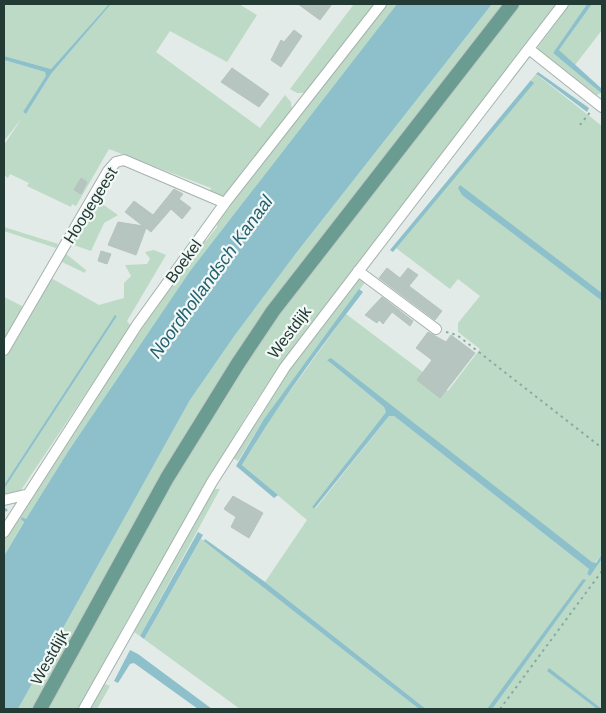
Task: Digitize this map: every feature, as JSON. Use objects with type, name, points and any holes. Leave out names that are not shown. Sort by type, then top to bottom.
[{"type":"main road","name":"Westdijk","points":[[40,709],[176,463],[273,311],[512,4]]},
{"type":"street","name":"Boekel","points":[[4,532],[25,495],[137,324],[225,203],[381,4]]},
{"type":"street","name":"Westdijk","points":[[84,709],[249,421],[285,367],[563,4]]},
{"type":"street","points":[[528,49],[600,105]]},
{"type":"street","name":"Hoogegeest","points":[[4,350],[108,170],[116,162],[124,160],[225,203]]},
{"type":"street","points":[[358,271],[436,329]]},
{"type":"street","points":[[4,500],[25,495]]},
{"type":"path","points":[[580,125],[600,105]]},
{"type":"path","points":[[436,329],[457,336],[602,448]]},
{"type":"path","points":[[500,709],[602,571]]},
{"type":"green space","points":[[4,4],[109,4],[51,69],[4,56]]},
{"type":"green space","points":[[111,4],[239,4],[257,15],[227,62],[170,31],[156,52],[260,128],[285,95],[291,102],[292,111],[227,195],[222,197],[209,193],[211,188],[109,149],[76,206],[72,204],[71,207],[27,186],[29,183],[10,174],[8,178],[4,175],[4,145],[22,118],[4,141],[4,60],[45,72],[47,76],[23,112],[26,114],[51,74]]},
{"type":"green space","points":[[354,4],[373,4],[367,15],[305,93],[297,93],[290,89]]},
{"type":"green space","points":[[387,4],[397,4],[190,271],[69,450],[26,519],[22,517],[24,521],[4,556],[4,538],[18,515],[156,307],[204,240],[206,241],[217,227],[217,223]]},
{"type":"green space","points":[[492,4],[506,4],[269,310],[34,709],[18,709],[190,400],[235,335],[297,252]]},
{"type":"green space","points":[[519,4],[559,4],[280,365],[245,418],[127,620],[79,709],[44,709],[186,455],[249,354],[350,219]]},
{"type":"green space","points":[[570,4],[587,4],[553,53],[601,93],[595,96],[536,50]]},
{"type":"green space","points":[[592,4],[602,4],[602,30],[575,65],[559,50]]},
{"type":"green space","points":[[536,74],[602,126],[602,293],[459,186],[477,206],[602,301],[602,554],[595,563],[592,562],[328,361],[384,407],[386,412],[312,507],[316,508],[389,416],[394,416],[589,569],[587,574],[590,576],[602,559],[602,709],[549,669],[548,671],[597,709],[426,709],[265,582],[307,520],[242,465],[267,423],[346,314],[448,391],[480,349],[458,332],[458,323],[480,296],[458,279],[450,289],[396,248],[533,81],[531,80]]},
{"type":"green space","points":[[95,199],[118,215],[104,223],[91,251],[71,244]]},
{"type":"green space","points":[[4,227],[58,244],[56,248],[4,231]]},
{"type":"green space","points":[[154,250],[166,255],[127,321],[131,326],[19,493],[4,498],[4,489],[117,316],[4,485],[4,357],[51,278],[99,305],[124,298],[124,283],[131,276],[125,265],[147,264],[150,259],[145,252]]},
{"type":"green space","points":[[65,253],[86,270],[85,273],[60,261]]},
{"type":"green space","points":[[361,277],[366,281],[264,419],[238,461],[231,457],[265,401],[356,279]]},
{"type":"green space","points":[[4,297],[24,307],[4,341]]},
{"type":"green space","points":[[215,489],[220,489],[140,636],[134,632],[211,492]]},
{"type":"green space","points":[[201,539],[419,709],[240,709],[144,639]]},
{"type":"green space","points":[[105,684],[110,686],[97,709],[87,709],[100,686]]},
{"type":"water","points":[[111,4],[51,74],[26,114],[23,112],[46,76],[45,72],[4,60],[4,56],[51,69]]},
{"type":"water","name":"Noordhollandsch Kanaal","points":[[397,4],[492,4],[297,252],[235,335],[190,400],[18,709],[4,709],[4,556],[24,522],[21,519],[22,517],[26,519],[69,450],[190,271]]},
{"type":"water","points":[[587,4],[592,4],[559,50],[602,89],[601,93],[553,53]]},
{"type":"water","points":[[538,72],[589,108],[587,112],[536,74]]},
{"type":"water","points":[[531,80],[534,83],[393,252],[390,250]]},
{"type":"water","points":[[460,185],[602,293],[602,301],[462,195],[458,188]]},
{"type":"water","points":[[359,289],[363,292],[315,355],[242,465],[278,495],[274,498],[236,466],[264,419]]},
{"type":"water","points":[[115,315],[117,316],[4,489],[4,485]]},
{"type":"water","points":[[331,358],[592,562],[596,563],[602,554],[602,559],[590,576],[587,574],[589,569],[394,416],[389,416],[314,509],[312,507],[386,412],[384,407],[327,360]]},
{"type":"water","points":[[198,532],[203,535],[144,639],[140,636]]},
{"type":"water","points":[[205,539],[265,582],[426,709],[419,709],[204,541]]},
{"type":"water","points":[[583,579],[586,580],[492,709],[487,709]]},
{"type":"water","points":[[130,650],[212,709],[198,709],[134,663],[130,664],[118,683],[114,681]]},
{"type":"water","points":[[549,668],[602,709],[597,709],[547,671]]},
{"type":"building","points":[[298,4],[332,4],[320,20]]},
{"type":"building","points":[[294,30],[302,36],[281,67],[271,60],[281,40],[284,42]]},
{"type":"building","points":[[232,68],[269,94],[259,107],[221,82]]},
{"type":"building","points":[[81,178],[87,182],[81,194],[74,190]]},
{"type":"building","points":[[174,189],[183,194],[179,199],[191,208],[182,219],[171,209],[151,232],[146,228],[136,255],[108,245],[118,222],[143,226],[125,212],[134,201],[153,215]]},
{"type":"building","points":[[101,251],[111,254],[107,264],[98,261]]},
{"type":"building","points":[[387,268],[400,278],[408,268],[418,275],[409,286],[442,311],[435,320],[379,278]]},
{"type":"building","points":[[382,297],[413,321],[410,326],[392,312],[383,324],[379,320],[377,323],[365,315]]},
{"type":"building","points":[[428,332],[446,342],[451,335],[475,353],[440,398],[417,380],[432,360],[416,348]]},
{"type":"building","points":[[233,496],[263,513],[249,538],[231,527],[236,517],[224,509]]}]
